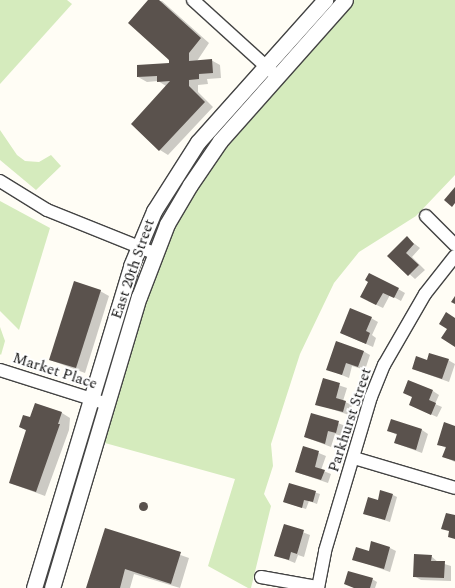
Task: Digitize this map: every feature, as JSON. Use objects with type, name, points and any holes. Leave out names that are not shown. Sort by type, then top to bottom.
[{"type":"street","points":[[193,0],[277,77]]},
{"type":"street","name":"East 20th Street","points":[[34,588],[96,401],[138,247],[162,197],[188,155],[265,66],[325,0]]},
{"type":"street","name":"East 20th Street","points":[[52,588],[90,458],[154,254],[174,211],[200,170],[229,131],[345,0]]},
{"type":"street","points":[[0,181],[47,210],[154,254]]},
{"type":"street","points":[[426,216],[455,245]]},
{"type":"street","name":"Parkhurst Street","points":[[318,587],[325,551],[371,397],[384,366],[424,294],[455,256]]},
{"type":"street","name":"Market Place","points":[[0,370],[96,401]]},
{"type":"street","name":"East 20th Street","points":[[90,458],[88,444],[96,401]]},
{"type":"street","points":[[354,458],[455,488]]},
{"type":"street","points":[[261,578],[318,587]]},
{"type":"green space","points":[[0,0],[67,0],[72,4],[0,84]]},
{"type":"green space","points":[[352,0],[455,0],[455,175],[416,216],[359,252],[334,283],[300,354],[271,444],[273,466],[264,494],[271,506],[251,588],[248,588],[208,566],[235,479],[105,443],[108,419],[156,266],[175,224],[218,158]]},
{"type":"green space","points":[[0,130],[17,155],[25,161],[39,162],[51,155],[61,166],[36,190],[0,160]]},
{"type":"green space","points":[[0,201],[50,228],[19,330],[0,311]]},
{"type":"green space","points":[[0,327],[5,341],[1,355],[0,354]]},
{"type":"building","points":[[148,0],[159,0],[201,38],[189,53],[189,61],[212,59],[213,73],[199,74],[199,79],[189,80],[189,86],[205,102],[159,151],[131,124],[170,81],[157,82],[157,76],[137,77],[137,65],[169,63],[169,60],[128,23]]},
{"type":"building","points":[[455,187],[455,203],[452,207],[444,200]]},
{"type":"building","points":[[407,236],[414,244],[406,253],[419,265],[408,276],[387,256]]},
{"type":"building","points":[[369,273],[399,288],[394,298],[383,293],[376,305],[360,297],[368,282],[365,280]]},
{"type":"building","points":[[74,281],[101,290],[76,368],[49,360]]},
{"type":"building","points":[[455,296],[455,304],[451,302]]},
{"type":"building","points":[[350,308],[372,317],[366,331],[370,333],[366,344],[340,333]]},
{"type":"building","points":[[446,312],[455,318],[455,347],[441,338],[447,329],[439,324]]},
{"type":"building","points":[[336,341],[364,351],[358,367],[346,363],[342,375],[326,370]]},
{"type":"building","points":[[429,353],[449,359],[442,379],[412,369],[416,356],[427,360]]},
{"type":"building","points":[[323,378],[340,383],[336,398],[346,401],[343,412],[315,405]]},
{"type":"building","points":[[408,380],[433,390],[429,400],[436,403],[431,415],[409,405],[412,397],[403,393]]},
{"type":"building","points":[[35,403],[62,412],[58,424],[60,424],[36,492],[9,483],[26,430],[19,427],[23,415],[30,417]]},
{"type":"building","points":[[311,413],[339,421],[336,433],[328,431],[325,444],[304,437]]},
{"type":"building","points":[[391,419],[422,429],[416,450],[394,443],[397,434],[387,431]]},
{"type":"building","points":[[444,422],[455,426],[455,461],[442,457],[446,447],[437,445]]},
{"type":"building","points":[[303,446],[319,451],[315,467],[325,470],[321,480],[295,472]]},
{"type":"building","points":[[289,483],[316,491],[313,502],[304,500],[302,508],[283,502]]},
{"type":"building","points":[[380,490],[393,494],[385,520],[363,514],[368,497],[378,500]]},
{"type":"building","points":[[141,502],[145,502],[147,506],[145,510],[141,510],[139,508],[139,504]]},
{"type":"building","points":[[446,513],[455,515],[455,539],[448,537],[449,531],[441,529]]},
{"type":"building","points":[[284,524],[304,530],[297,554],[291,552],[289,560],[274,556]]},
{"type":"building","points":[[105,528],[181,552],[171,584],[125,569],[120,588],[86,588]]},
{"type":"building","points":[[371,541],[390,547],[384,569],[352,560],[356,547],[369,551]]},
{"type":"building","points":[[414,554],[432,555],[431,561],[445,561],[444,578],[413,577]]},
{"type":"building","points":[[348,571],[373,578],[370,588],[354,588],[344,584]]}]
